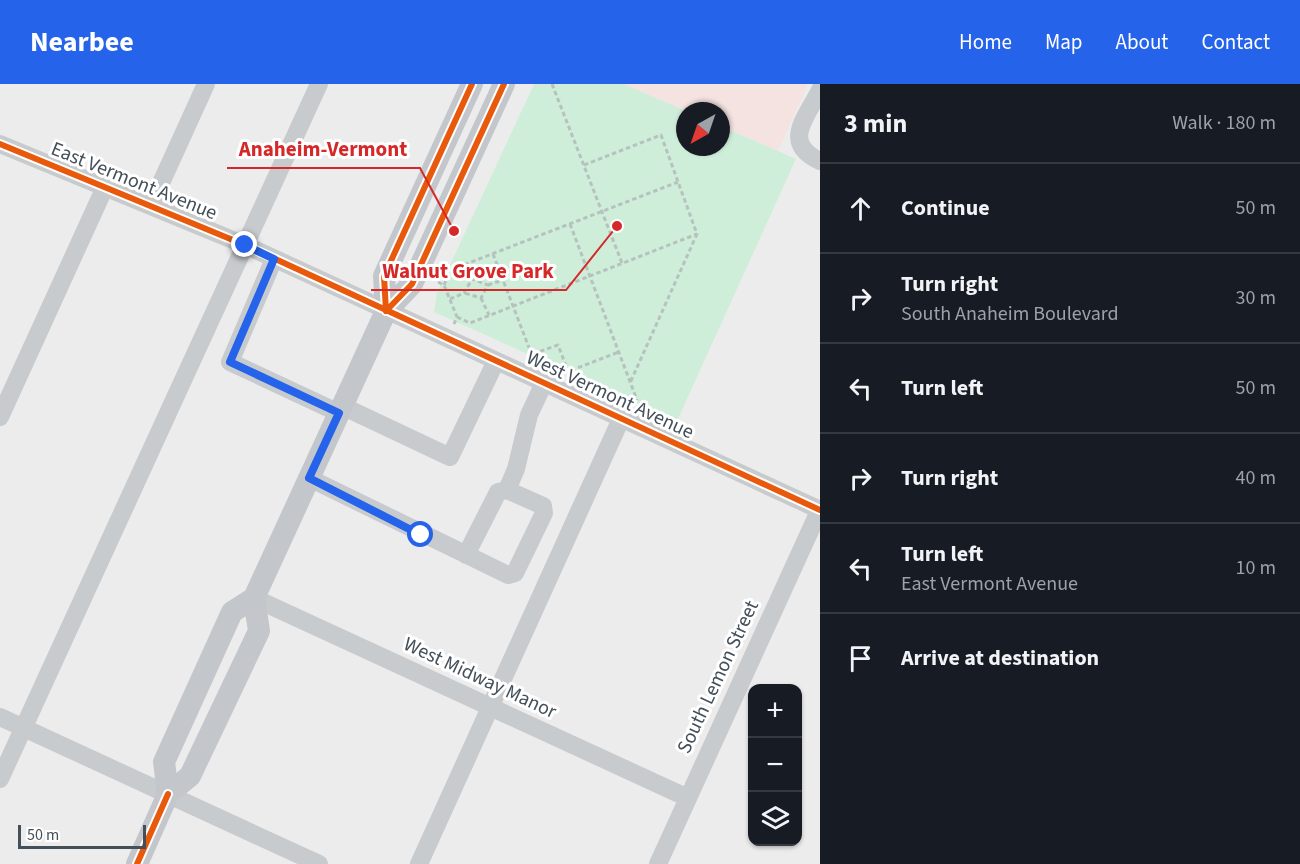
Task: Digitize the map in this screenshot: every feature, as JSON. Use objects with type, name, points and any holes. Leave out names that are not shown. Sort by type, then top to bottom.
[{"type":"main road","points":[[386,310],[384,276],[472,84]]},
{"type":"main road","points":[[168,794],[164,762],[232,612],[254,598],[386,310],[412,284],[504,84]]},
{"type":"main road","points":[[137,864],[168,794],[190,776],[259,631],[254,598]]},
{"type":"street","points":[[151,205],[206,84]]},
{"type":"street","points":[[0,779],[319,84]]},
{"type":"street","points":[[820,90],[798,135],[798,143],[806,154],[820,161]]},
{"type":"street","name":"East Vermont Avenue","points":[[0,144],[245,245],[386,310]]},
{"type":"street","points":[[0,417],[105,187]]},
{"type":"street","points":[[274,259],[230,362],[450,457],[496,361]]},
{"type":"street","name":"West Vermont Avenue","points":[[386,310],[496,361],[552,379],[621,419],[820,510]]},
{"type":"street","points":[[507,490],[516,469],[529,415],[552,379]]},
{"type":"street","points":[[419,864],[492,708],[621,419]]},
{"type":"street","points":[[309,478],[466,555],[508,574],[514,573],[544,509],[507,490],[498,492],[466,555]]},
{"type":"street","name":"South Lemon Street","points":[[658,864],[820,510]]},
{"type":"street","name":"West Midway Manor","points":[[254,598],[688,798]]},
{"type":"street","points":[[0,717],[319,864]]},
{"type":"path","points":[[552,84],[622,263]]},
{"type":"path","points":[[584,165],[661,135],[697,234],[630,383]]},
{"type":"path","points":[[444,285],[449,274],[466,264],[678,182]]},
{"type":"path","points":[[570,224],[637,400]]},
{"type":"path","points":[[457,317],[470,323],[697,234]]},
{"type":"path","points":[[493,254],[535,363]]},
{"type":"path","points":[[466,264],[472,279],[488,285],[503,280]]},
{"type":"path","points":[[450,299],[464,293],[472,279]]},
{"type":"path","points":[[438,282],[444,285],[457,317],[454,326]]},
{"type":"path","points":[[481,298],[488,285]]},
{"type":"path","points":[[464,293],[481,298],[489,315]]},
{"type":"path","points":[[532,355],[558,345],[568,371]]},
{"type":"path","points":[[552,379],[618,352]]},
{"type":"shaded area","points":[[624,84],[808,84],[778,151],[730,130],[730,102],[676,102],[676,107]]},
{"type":"green space","points":[[534,84],[624,84],[676,107],[676,156],[730,156],[730,130],[796,159],[677,421],[434,312],[437,293]]},
{"type":"cycle path","points":[[386,311],[384,276],[472,84]]},
{"type":"cycle path","points":[[386,311],[412,284],[504,84]]},
{"type":"cycle path","points":[[0,144],[245,245],[820,510]]},
{"type":"cycle path","points":[[137,864],[168,794]]},
{"type":"place","name":"Walnut Grove Park","points":[[617,226]]},
{"type":"place","name":"Anaheim-Vermont","points":[[454,231]]},
{"type":"route","points":[[245,245],[274,259],[230,362],[339,413],[309,478],[421,535]]}]
